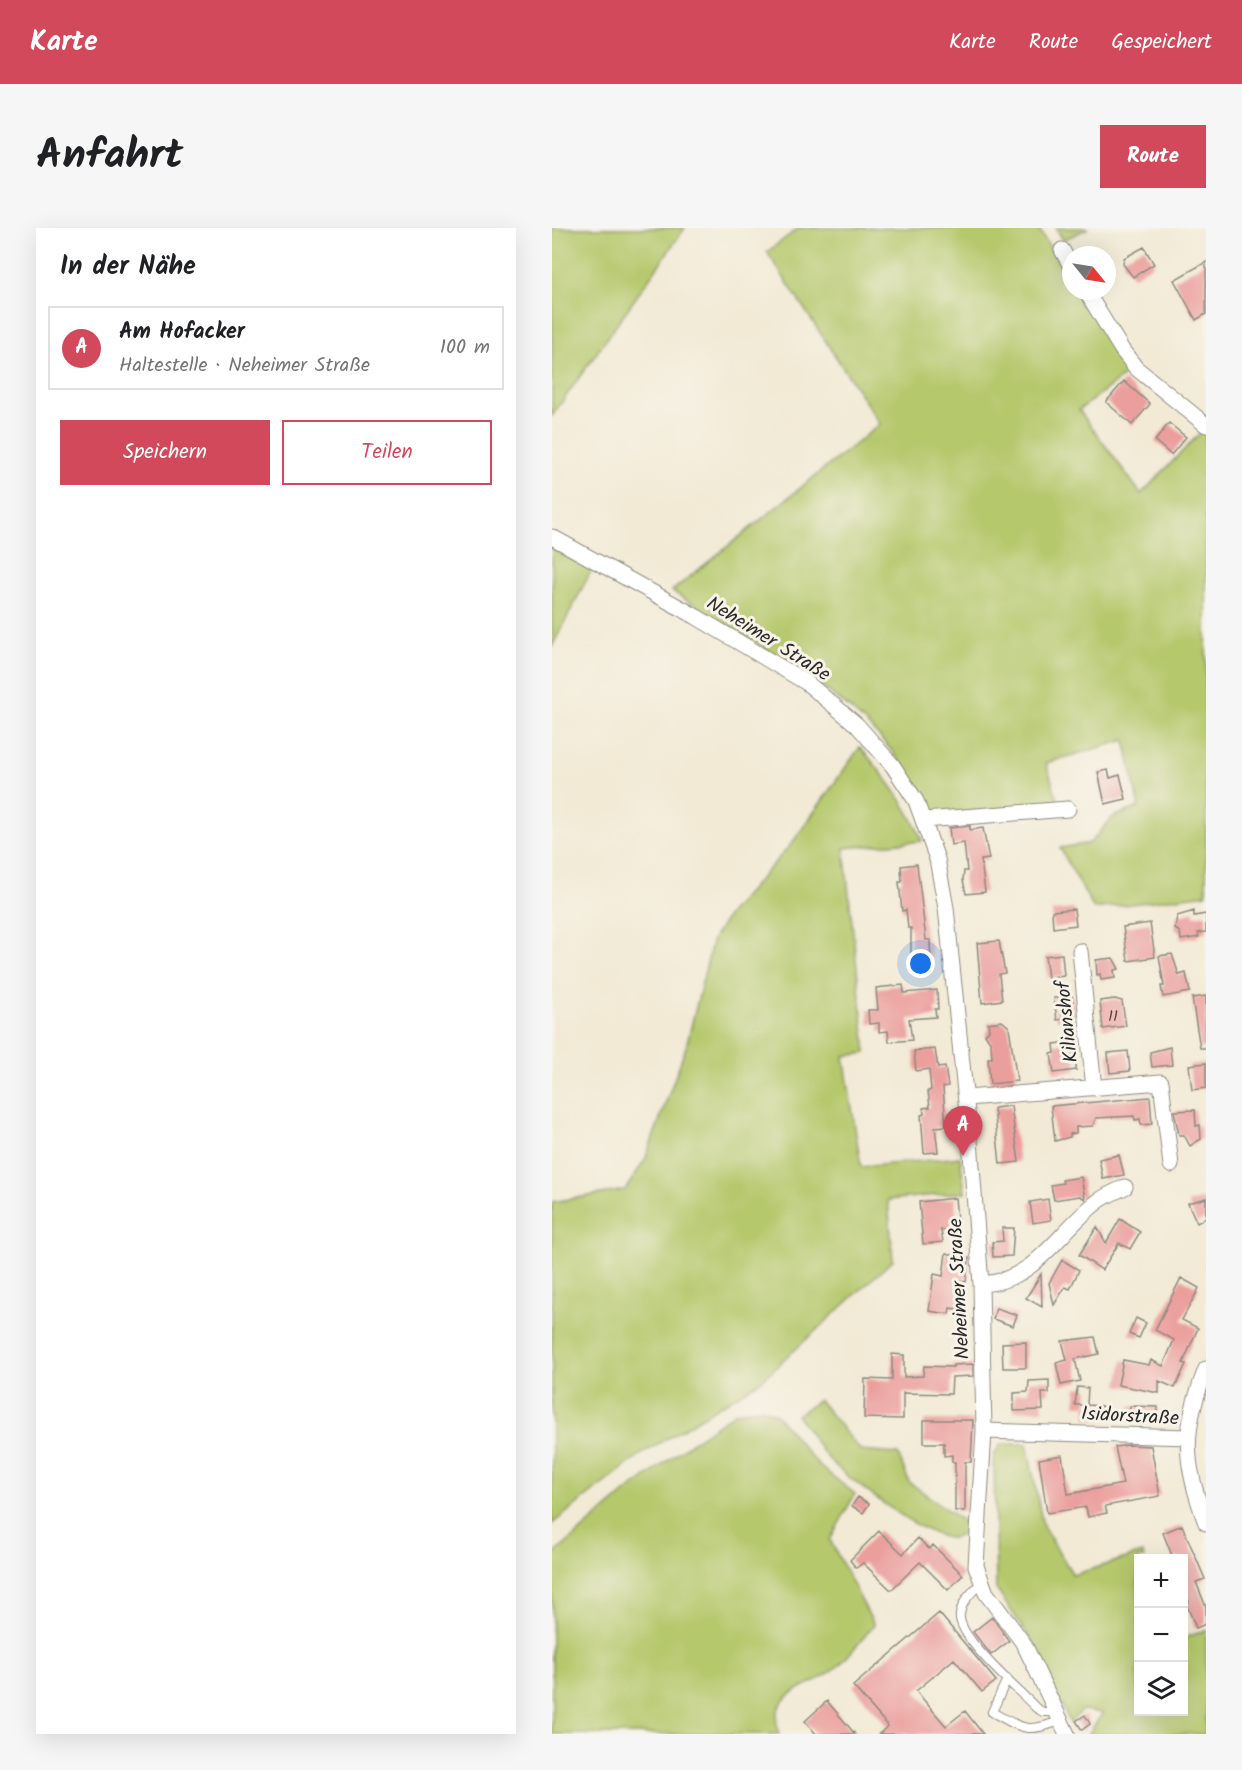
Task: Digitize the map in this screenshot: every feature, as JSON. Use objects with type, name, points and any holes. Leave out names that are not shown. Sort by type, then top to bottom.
[{"type":"street","points":[[1092,300],[1136,368],[1206,425]]},
{"type":"street","name":"Neheimer Straße","points":[[552,537],[695,616],[807,683],[858,725],[894,765],[912,794],[924,820],[937,860],[946,908],[967,1098],[981,1284],[984,1431],[975,1556],[981,1583],[1024,1644],[1061,1722]]},
{"type":"street","points":[[924,820],[1068,809]]},
{"type":"street","name":"Kilianshof","points":[[1080,951],[1095,1088]]},
{"type":"street","name":"Kilianshof","points":[[967,1098],[1161,1082],[1171,1165]]},
{"type":"street","points":[[981,1284],[1005,1281],[1029,1269],[1097,1202],[1125,1187]]},
{"type":"street","points":[[1188,1437],[1191,1413],[1206,1369]]},
{"type":"street","name":"Isidorstraße","points":[[984,1431],[1188,1437],[1190,1470],[1206,1523]]},
{"type":"lane","points":[[981,1583],[966,1598],[960,1613],[960,1621],[969,1637],[1036,1708],[1061,1722]]},
{"type":"lane","points":[[1007,1679],[992,1712],[1016,1726],[1033,1730],[1061,1722]]},
{"type":"green space","points":[[552,228],[685,228],[552,416]]},
{"type":"green space","points":[[799,228],[1038,228],[1062,267],[1062,300],[1084,300],[1129,372],[1079,410],[1141,494],[1203,430],[1206,433],[1206,894],[1094,909],[1060,848],[1090,843],[1113,817],[1139,807],[1125,740],[1046,763],[1059,804],[931,815],[901,763],[880,737],[854,712],[826,689],[764,647],[672,591],[880,424],[767,252]]},
{"type":"green space","points":[[1056,228],[1089,228],[1063,240]]},
{"type":"green space","points":[[552,548],[592,569],[552,647]]},
{"type":"green space","points":[[860,747],[903,803],[922,841],[844,848],[866,1053],[844,1056],[861,1167],[960,1157],[965,1192],[888,1200],[893,1260],[762,1380],[640,1455],[552,1524],[552,1202],[625,1190],[645,1160],[686,1047],[713,939],[728,915],[793,842]]},
{"type":"green space","points":[[819,1400],[861,1451],[898,1454],[909,1482],[969,1526],[965,1531],[959,1536],[950,1538],[923,1528],[886,1505],[836,1466],[823,1452],[797,1415]]},
{"type":"green space","points":[[760,1408],[775,1413],[818,1465],[855,1494],[830,1540],[874,1625],[837,1667],[785,1699],[776,1719],[779,1734],[552,1734],[552,1556],[625,1493],[692,1442],[736,1412]]},
{"type":"green space","points":[[1001,1444],[1027,1444],[1043,1526],[1073,1575],[1134,1556],[1134,1716],[1188,1716],[1188,1637],[1206,1630],[1206,1734],[1088,1734],[1103,1713],[1082,1710],[1070,1723],[1033,1642],[996,1589],[994,1455]]},
{"type":"building","points":[[1144,247],[1154,264],[1133,277],[1123,264],[1124,258]]},
{"type":"building","points":[[1206,262],[1206,314],[1196,320],[1174,280]]},
{"type":"building","points":[[1124,381],[1150,404],[1132,425],[1106,402]]},
{"type":"building","points":[[1169,423],[1186,437],[1171,455],[1155,441]]},
{"type":"building","points":[[1108,770],[1110,778],[1120,775],[1126,799],[1105,804],[1098,772]]},
{"type":"building","points":[[970,826],[970,830],[983,828],[989,859],[981,860],[985,892],[966,894],[963,880],[964,871],[967,871],[964,843],[951,845],[949,828]]},
{"type":"building","points":[[917,864],[926,940],[930,940],[931,967],[911,968],[911,928],[908,928],[906,910],[902,911],[899,882],[902,882],[901,866]]},
{"type":"building","points":[[1074,909],[1076,925],[1053,928],[1052,911]]},
{"type":"building","points":[[1194,911],[1194,916],[1206,914],[1206,932],[1198,933],[1199,937],[1181,940],[1180,932],[1175,929],[1177,916]]},
{"type":"building","points":[[1150,923],[1155,957],[1128,961],[1123,927]]},
{"type":"building","points":[[999,941],[1005,973],[999,974],[1002,1000],[982,1003],[977,943]]},
{"type":"building","points":[[1062,954],[1064,976],[1048,978],[1045,956]]},
{"type":"building","points":[[1172,954],[1179,975],[1186,973],[1190,992],[1163,997],[1161,986],[1164,986],[1159,956]]},
{"type":"building","points":[[1113,958],[1119,969],[1114,970],[1115,978],[1101,980],[1100,974],[1097,975],[1096,960]]},
{"type":"building","points":[[903,985],[904,993],[937,990],[938,1009],[935,1009],[936,1017],[909,1019],[912,1040],[889,1042],[888,1031],[879,1032],[879,1023],[869,1024],[868,1010],[878,1010],[876,988]]},
{"type":"building","points":[[1072,996],[1075,1018],[1057,1020],[1054,998]]},
{"type":"building","points":[[1206,996],[1206,1048],[1200,1048],[1192,998]]},
{"type":"building","points":[[1115,999],[1122,1001],[1126,1026],[1103,1029],[1100,1001]]},
{"type":"building","points":[[1002,1021],[1009,1027],[1017,1081],[990,1084],[988,1058],[992,1058],[991,1043],[985,1034],[989,1030],[988,1023]]},
{"type":"building","points":[[1077,1041],[1076,1070],[1054,1073],[1051,1054],[1055,1053],[1054,1044]]},
{"type":"building","points":[[1170,1047],[1172,1065],[1152,1067],[1150,1052]]},
{"type":"building","points":[[935,1049],[938,1068],[945,1067],[948,1086],[943,1087],[946,1126],[935,1127],[938,1152],[924,1153],[921,1115],[924,1114],[923,1108],[930,1107],[929,1069],[916,1071],[914,1051]]},
{"type":"building","points":[[1128,1051],[1130,1071],[1110,1073],[1108,1053]]},
{"type":"building","points":[[1206,1063],[1206,1088],[1192,1090],[1189,1065]]},
{"type":"building","points":[[1150,1097],[1152,1124],[1141,1125],[1140,1119],[1135,1120],[1134,1116],[1096,1118],[1093,1126],[1076,1127],[1076,1133],[1070,1134],[1070,1137],[1055,1141],[1051,1106]]},
{"type":"building","points":[[1011,1106],[1019,1162],[1000,1164],[994,1108]]},
{"type":"building","points":[[1195,1110],[1196,1126],[1200,1125],[1201,1139],[1190,1146],[1184,1135],[1179,1135],[1174,1111]]},
{"type":"building","points":[[1119,1155],[1124,1175],[1103,1179],[1099,1159]]},
{"type":"building","points":[[1081,1177],[1085,1199],[1080,1196],[1054,1200],[1051,1185],[1063,1183],[1062,1180]]},
{"type":"building","points":[[955,1198],[958,1229],[941,1230],[943,1242],[923,1244],[919,1202]]},
{"type":"building","points":[[1206,1198],[1206,1218],[1197,1223],[1188,1203]]},
{"type":"building","points":[[1048,1199],[1051,1220],[1033,1223],[1030,1202]]},
{"type":"building","points":[[1120,1219],[1140,1232],[1130,1249],[1119,1243],[1102,1270],[1079,1255],[1097,1227],[1106,1243]]},
{"type":"building","points":[[1002,1228],[1014,1228],[1012,1256],[993,1257],[992,1242],[1003,1241]]},
{"type":"building","points":[[946,1253],[969,1258],[966,1282],[961,1281],[957,1309],[950,1308],[949,1314],[929,1311],[934,1274],[943,1276]]},
{"type":"building","points":[[1062,1260],[1079,1270],[1070,1289],[1065,1287],[1054,1305],[1049,1283]]},
{"type":"building","points":[[1041,1274],[1042,1307],[1026,1298]]},
{"type":"building","points":[[1181,1278],[1199,1288],[1182,1320],[1198,1328],[1175,1388],[1159,1381],[1159,1393],[1118,1385],[1123,1360],[1149,1365],[1151,1360],[1163,1366],[1174,1340],[1155,1330]]},
{"type":"building","points":[[996,1308],[1017,1315],[1013,1326],[993,1319]]},
{"type":"building","points":[[1136,1318],[1146,1323],[1139,1338],[1129,1334]]},
{"type":"building","points":[[1095,1337],[1099,1354],[1075,1359],[1080,1381],[1061,1385],[1056,1363],[1067,1360],[1062,1341]]},
{"type":"building","points":[[1026,1342],[1026,1368],[1003,1368],[1002,1343]]},
{"type":"building","points":[[892,1354],[904,1355],[904,1377],[923,1376],[924,1366],[953,1367],[953,1365],[973,1364],[973,1376],[952,1377],[951,1394],[903,1393],[903,1419],[864,1418],[865,1379],[892,1380]]},
{"type":"building","points":[[1049,1380],[1049,1393],[1042,1393],[1043,1410],[1014,1411],[1014,1393],[1028,1392],[1029,1381]]},
{"type":"building","points":[[1077,1387],[1088,1388],[1087,1405],[1075,1405]]},
{"type":"building","points":[[1087,1405],[1102,1406],[1101,1419],[1086,1418]]},
{"type":"building","points":[[1130,1406],[1158,1407],[1158,1419],[1129,1419]]},
{"type":"building","points":[[924,1420],[973,1420],[971,1462],[965,1462],[965,1511],[955,1511],[955,1462],[952,1462],[952,1455],[944,1456],[944,1443],[924,1443]]},
{"type":"building","points":[[1151,1446],[1160,1496],[1105,1506],[1107,1513],[1088,1517],[1086,1507],[1047,1513],[1039,1459],[1062,1455],[1068,1494],[1123,1484],[1115,1447]]},
{"type":"building","points":[[858,1497],[869,1504],[863,1513],[852,1506]]},
{"type":"building","points":[[1182,1525],[1205,1579],[1196,1582],[1206,1607],[1206,1624],[1196,1628],[1188,1608],[1188,1554],[1171,1554],[1163,1533]]},
{"type":"building","points":[[879,1531],[903,1554],[918,1538],[929,1549],[933,1545],[963,1575],[948,1590],[920,1562],[891,1590],[863,1563],[856,1568],[850,1560]]},
{"type":"building","points":[[939,1613],[996,1681],[982,1692],[954,1659],[916,1691],[946,1726],[965,1711],[983,1734],[879,1734],[888,1726],[853,1686]]},
{"type":"building","points":[[992,1617],[1009,1641],[991,1655],[973,1632]]},
{"type":"building","points":[[827,1701],[855,1734],[816,1734],[805,1721]]},
{"type":"building","points":[[1085,1715],[1090,1724],[1082,1730],[1076,1721]]},
{"type":"place","name":"Am Hofacker","points":[[963,1156]]}]
